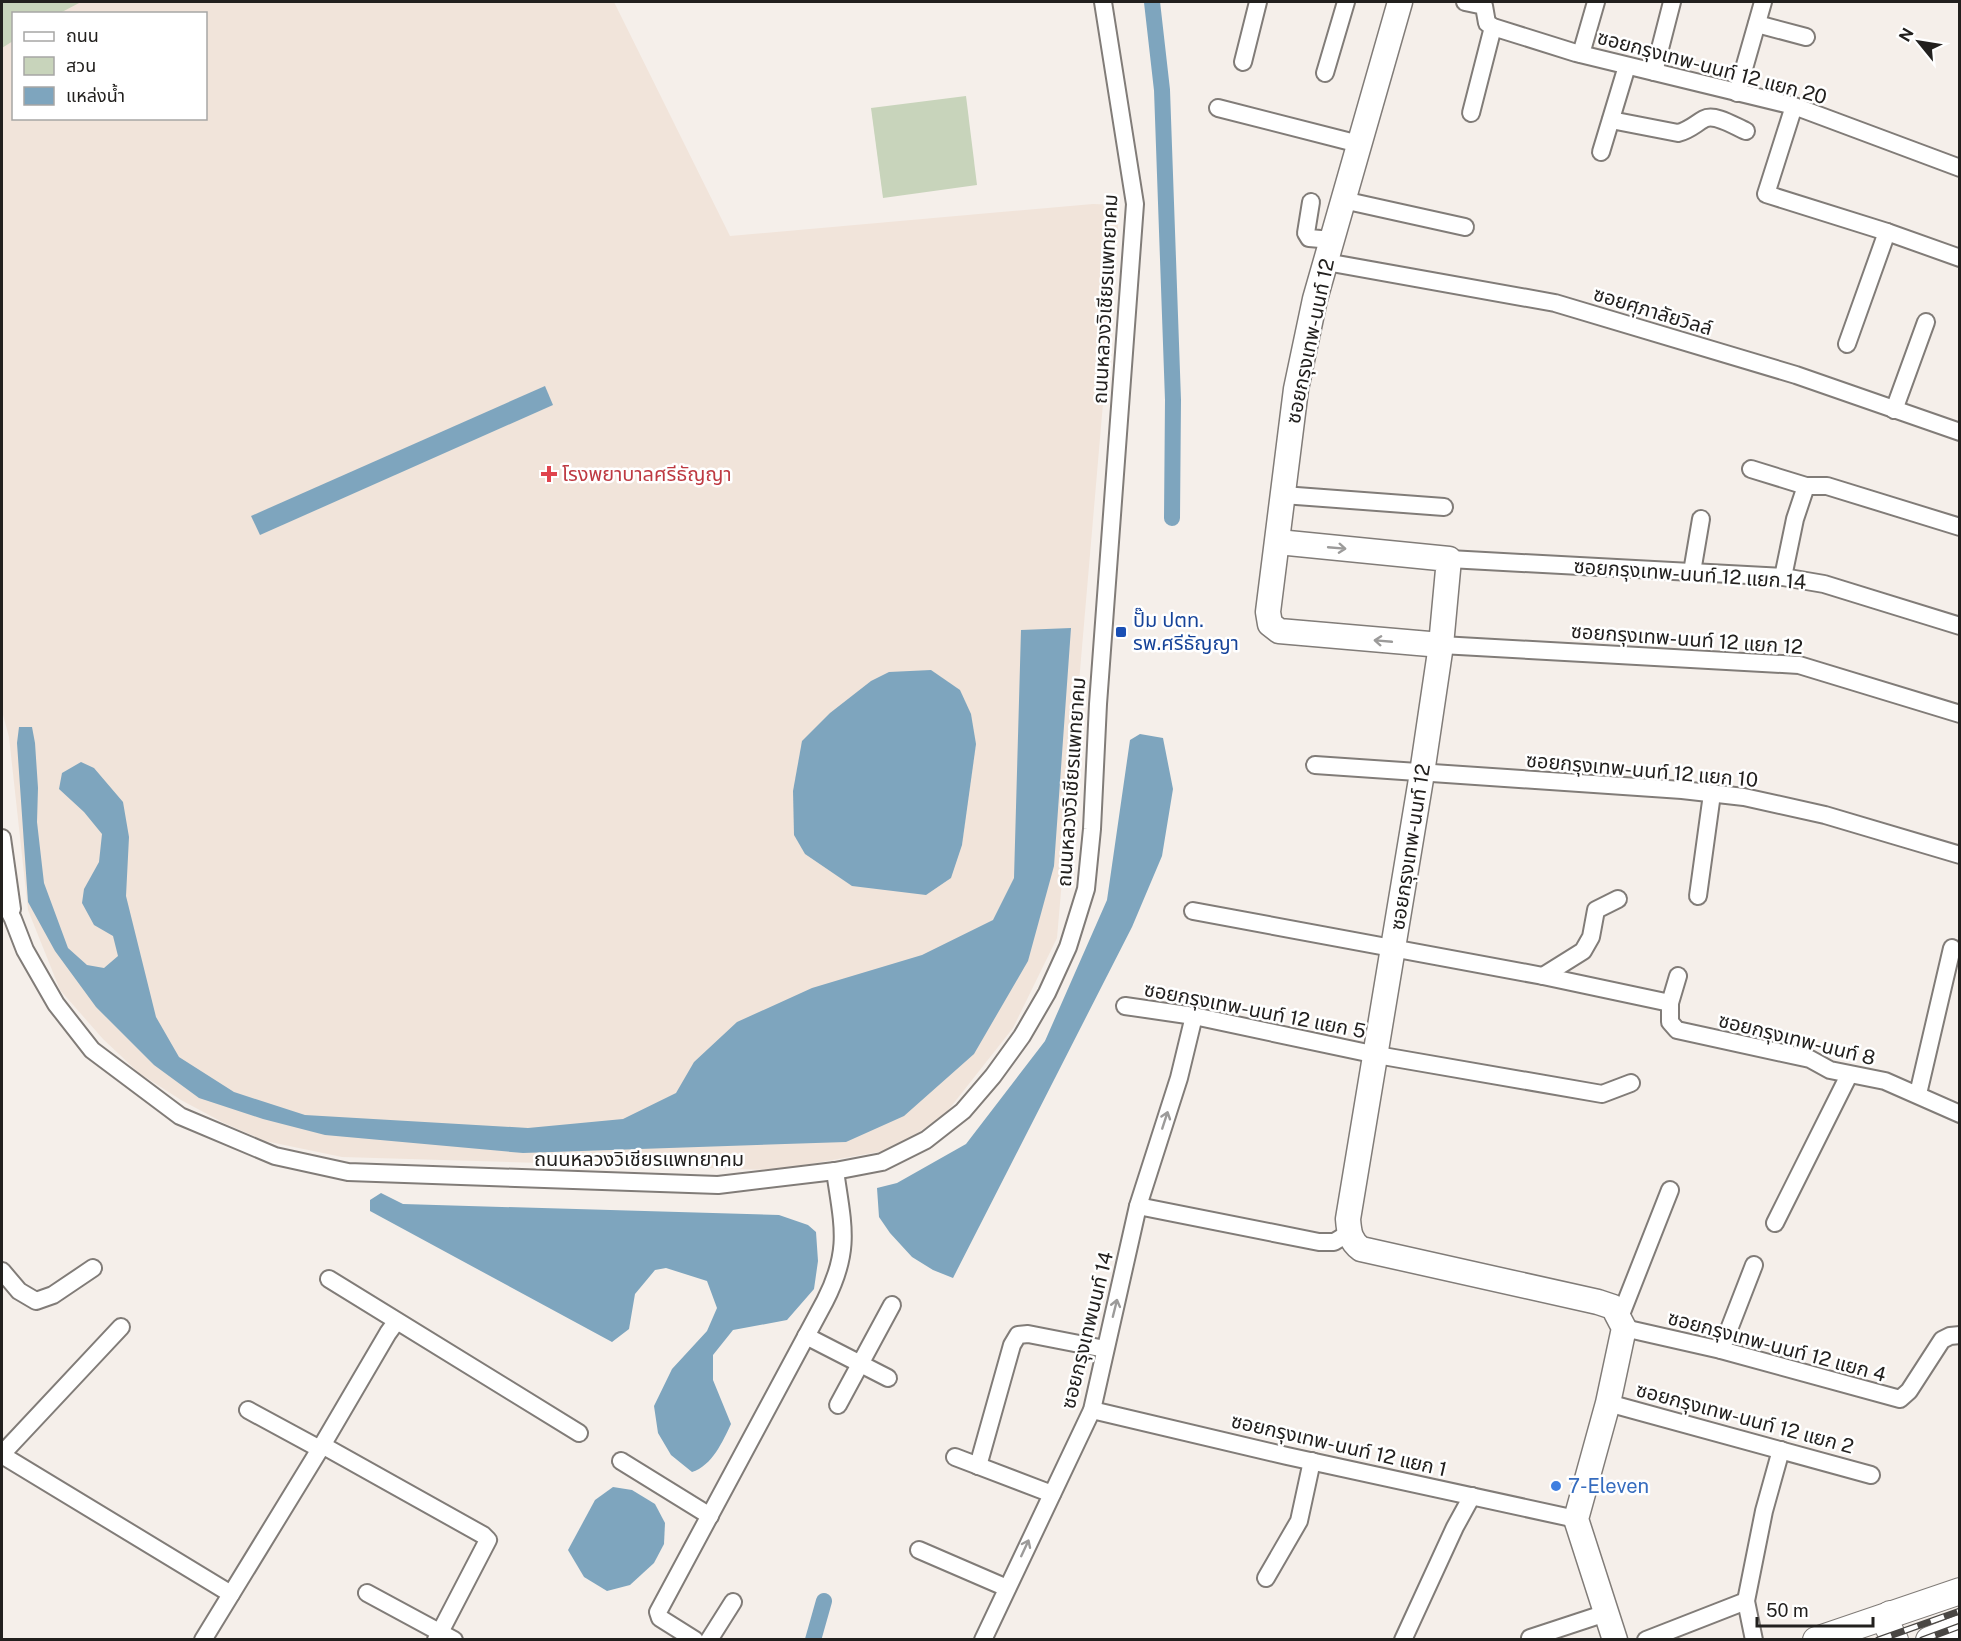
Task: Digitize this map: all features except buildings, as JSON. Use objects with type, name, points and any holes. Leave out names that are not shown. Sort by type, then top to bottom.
[{"type":"main road","points":[[1823,1639],[1959,1591]]},
{"type":"main road","points":[[1890,1614],[1888,1627],[1895,1640]]},
{"type":"main road","points":[[1929,1640],[1959,1628]]},
{"type":"street","name":"ถนนหลวงวิเชียรแพทยาคม","points":[[2,897],[25,950],[56,1004],[92,1050],[180,1116],[275,1156],[348,1172],[718,1185],[835,1171],[882,1162],[926,1140],[963,1111],[1022,1036],[1047,993],[1068,948],[1086,889],[1135,204],[1103,2]]},
{"type":"street","points":[[1243,62],[1258,2]]},
{"type":"street","points":[[1325,73],[1346,2]]},
{"type":"street","name":"ซอยกรุงเทพ-นนท์ 12","points":[[1349,1233],[1348,1219],[1377,1055],[1442,645],[1279,631],[1270,624],[1268,612],[1296,389],[1315,299],[1400,2]]},
{"type":"street","points":[[1465,2],[1484,6],[1487,23],[1493,27],[1471,113]]},
{"type":"street","points":[[1581,54],[1596,2]]},
{"type":"street","points":[[1654,72],[1672,2]]},
{"type":"street","points":[[1737,93],[1763,2]]},
{"type":"street","points":[[1757,24],[1806,37]]},
{"type":"street","name":"ซอยกรุงเทพ-นนท์ 12 แยก 20","points":[[1493,27],[1581,54],[1794,106],[1959,168]]},
{"type":"street","points":[[1601,152],[1628,66]]},
{"type":"street","points":[[1794,106],[1766,194],[1887,232],[1959,258]]},
{"type":"street","points":[[1218,108],[1359,144]]},
{"type":"street","points":[[1611,120],[1678,133],[1689,130],[1705,118],[1712,117],[1746,131]]},
{"type":"street","points":[[1343,200],[1465,226]]},
{"type":"street","name":"ซอยศุภาลัยวิลล์","points":[[1311,202],[1306,233],[1309,238],[1329,251],[1555,303],[1796,375],[1959,432]]},
{"type":"street","points":[[1847,344],[1887,232]]},
{"type":"street","points":[[1894,410],[1926,322]]},
{"type":"street","points":[[1751,469],[1806,486],[1827,486],[1959,527]]},
{"type":"street","points":[[1783,577],[1795,519],[1806,486]]},
{"type":"street","points":[[1283,495],[1444,507]]},
{"type":"street","points":[[1692,572],[1701,519]]},
{"type":"street","name":"ซอยกรุงเทพ-นนท์ 12 แยก 14","points":[[1278,542],[1449,559],[1783,577],[1824,584],[1959,626]]},
{"type":"street","points":[[1442,645],[1449,559]]},
{"type":"street","name":"ซอยกรุงเทพ-นนท์ 12 แยก 12","points":[[1442,645],[1800,665],[1959,714]]},
{"type":"street","name":"ซอยกรุงเทพ-นนท์ 12 แยก 10","points":[[1315,765],[1744,797],[1826,815],[1959,855]]},
{"type":"street","points":[[1698,896],[1712,794]]},
{"type":"street","name":"ถนนหลวงวิเชียรแพทยาคม","points":[[2,838],[13,919]]},
{"type":"street","points":[[1543,976],[1583,951],[1591,937],[1596,910],[1618,899]]},
{"type":"street","points":[[1193,911],[1543,976],[1670,1003],[1678,976]]},
{"type":"street","points":[[1918,1094],[1952,948]]},
{"type":"street","name":"ซอยกรุงเทพ-นนท์ 8","points":[[1670,1003],[1670,1022],[1677,1030],[1810,1059],[1830,1070],[1885,1081],[1959,1114]]},
{"type":"street","name":"ซอยกรุงเทพ-นนท์ 12 แยก 5","points":[[1125,1006],[1194,1016],[1377,1055],[1602,1094],[1631,1083]]},
{"type":"street","name":"ซอยกรุงเทพนนท์ 14","points":[[983,1640],[1092,1410],[1138,1206],[1179,1078],[1194,1016]]},
{"type":"street","points":[[1775,1223],[1849,1075]]},
{"type":"street","points":[[695,1640],[660,1618],[658,1612],[840,1269],[844,1230],[835,1171]]},
{"type":"street","points":[[1615,1640],[1576,1519],[1608,1402],[1622,1323],[1670,1190]]},
{"type":"street","points":[[1138,1206],[1319,1242],[1334,1242],[1349,1233],[1354,1244],[1362,1249],[1598,1302],[1613,1307],[1622,1323]]},
{"type":"street","points":[[1721,1350],[1754,1265]]},
{"type":"street","points":[[2,1271],[19,1291],[36,1300],[54,1295],[93,1268]]},
{"type":"street","points":[[329,1279],[579,1433]]},
{"type":"street","points":[[838,1405],[892,1305]]},
{"type":"street","points":[[203,1640],[396,1322]]},
{"type":"street","name":"ซอยกรุงเทพ-นนท์ 12 แยก 4","points":[[1622,1323],[1900,1399],[1910,1391],[1942,1340],[1959,1335]]},
{"type":"street","points":[[121,1327],[2,1455],[231,1594]]},
{"type":"street","points":[[978,1466],[1012,1345],[1018,1335],[1028,1334],[1106,1349]]},
{"type":"street","points":[[806,1336],[888,1378]]},
{"type":"street","name":"ซอยกรุงเทพ-นนท์ 12 แยก 2","points":[[1608,1402],[1871,1475]]},
{"type":"street","points":[[248,1410],[321,1447],[483,1535],[488,1540],[444,1637],[367,1593]]},
{"type":"street","name":"ซอยกรุงเทพ-นนท์ 12 แยก 1","points":[[1092,1410],[1576,1519]]},
{"type":"street","points":[[1754,1640],[1746,1601],[1764,1511],[1781,1450]]},
{"type":"street","points":[[955,1456],[1052,1494]]},
{"type":"street","points":[[621,1461],[710,1516]]},
{"type":"street","points":[[1266,1578],[1299,1521],[1312,1461]]},
{"type":"street","points":[[1403,1640],[1455,1527],[1472,1497]]},
{"type":"street","points":[[919,1550],[1007,1588]]},
{"type":"street","points":[[1646,1640],[1746,1601]]},
{"type":"street","points":[[709,1640],[733,1602]]},
{"type":"street","points":[[1530,1638],[1606,1613]]},
{"type":"shaded area","name":"โรงพยาบาลศรีธัญญา","points":[[2,2],[614,2],[730,236],[1093,204],[1117,205],[1118,229],[1057,938],[1013,1028],[946,1113],[895,1149],[776,1170],[342,1157],[265,1141],[224,1123],[181,1100],[139,1073],[103,1039],[60,990],[28,910],[9,737],[2,711]]},
{"type":"green space","points":[[2,2],[81,2],[62,12],[12,12],[12,42],[2,48]]},
{"type":"green space","points":[[966,96],[977,185],[883,198],[871,108]]},
{"type":"water","points":[[545,386],[553,405],[260,535],[251,516]]},
{"type":"water","points":[[1071,628],[1054,866],[1028,961],[974,1054],[904,1116],[846,1142],[523,1153],[325,1135],[263,1119],[199,1098],[154,1065],[96,1007],[55,951],[28,902],[17,743],[19,727],[32,727],[35,743],[38,788],[37,822],[44,883],[68,948],[87,965],[104,968],[118,956],[113,936],[94,925],[82,903],[84,889],[99,862],[102,834],[84,812],[59,789],[62,773],[81,762],[94,768],[123,802],[129,837],[126,896],[156,1017],[179,1057],[234,1092],[305,1115],[528,1128],[623,1119],[676,1093],[694,1062],[737,1022],[812,988],[922,955],[993,920],[1014,878],[1021,630]]},
{"type":"water","points":[[931,670],[960,690],[971,714],[976,744],[962,845],[951,878],[926,895],[852,886],[805,854],[794,835],[793,791],[802,741],[830,713],[871,681],[889,672]]},
{"type":"water","points":[[1140,734],[1163,738],[1173,789],[1162,856],[1132,927],[953,1278],[933,1270],[912,1257],[890,1233],[879,1217],[877,1188],[897,1183],[966,1144],[1045,1041],[1107,900],[1130,740]]},
{"type":"water","points":[[381,1193],[403,1204],[779,1215],[808,1225],[816,1232],[818,1261],[814,1289],[787,1320],[733,1330],[713,1355],[713,1380],[731,1424],[711,1459],[692,1472],[671,1455],[658,1433],[654,1406],[672,1369],[707,1331],[717,1308],[707,1281],[666,1268],[655,1270],[635,1294],[629,1329],[612,1342],[370,1211],[370,1200]]},
{"type":"water","points":[[613,1487],[632,1490],[655,1504],[665,1523],[664,1544],[654,1563],[630,1585],[607,1591],[584,1577],[568,1550],[595,1500]]},
{"type":"waterway","points":[[1152,2],[1162,90],[1173,400],[1172,518]]},
{"type":"waterway","points":[[813,1640],[824,1601]]},
{"type":"railway","points":[[1878,1640],[1960,1611]]},
{"type":"railway","points":[[1922,1640],[1960,1626]]},
{"type":"place","name":"โรงพยาบาลศรีธัญญา","points":[[549,474]]},
{"type":"place","name":"ปั๊ม ปตท. รพ.ศรีธัญญา","points":[[1121,632]]},
{"type":"place","name":"7-Eleven","points":[[1556,1486]]}]
